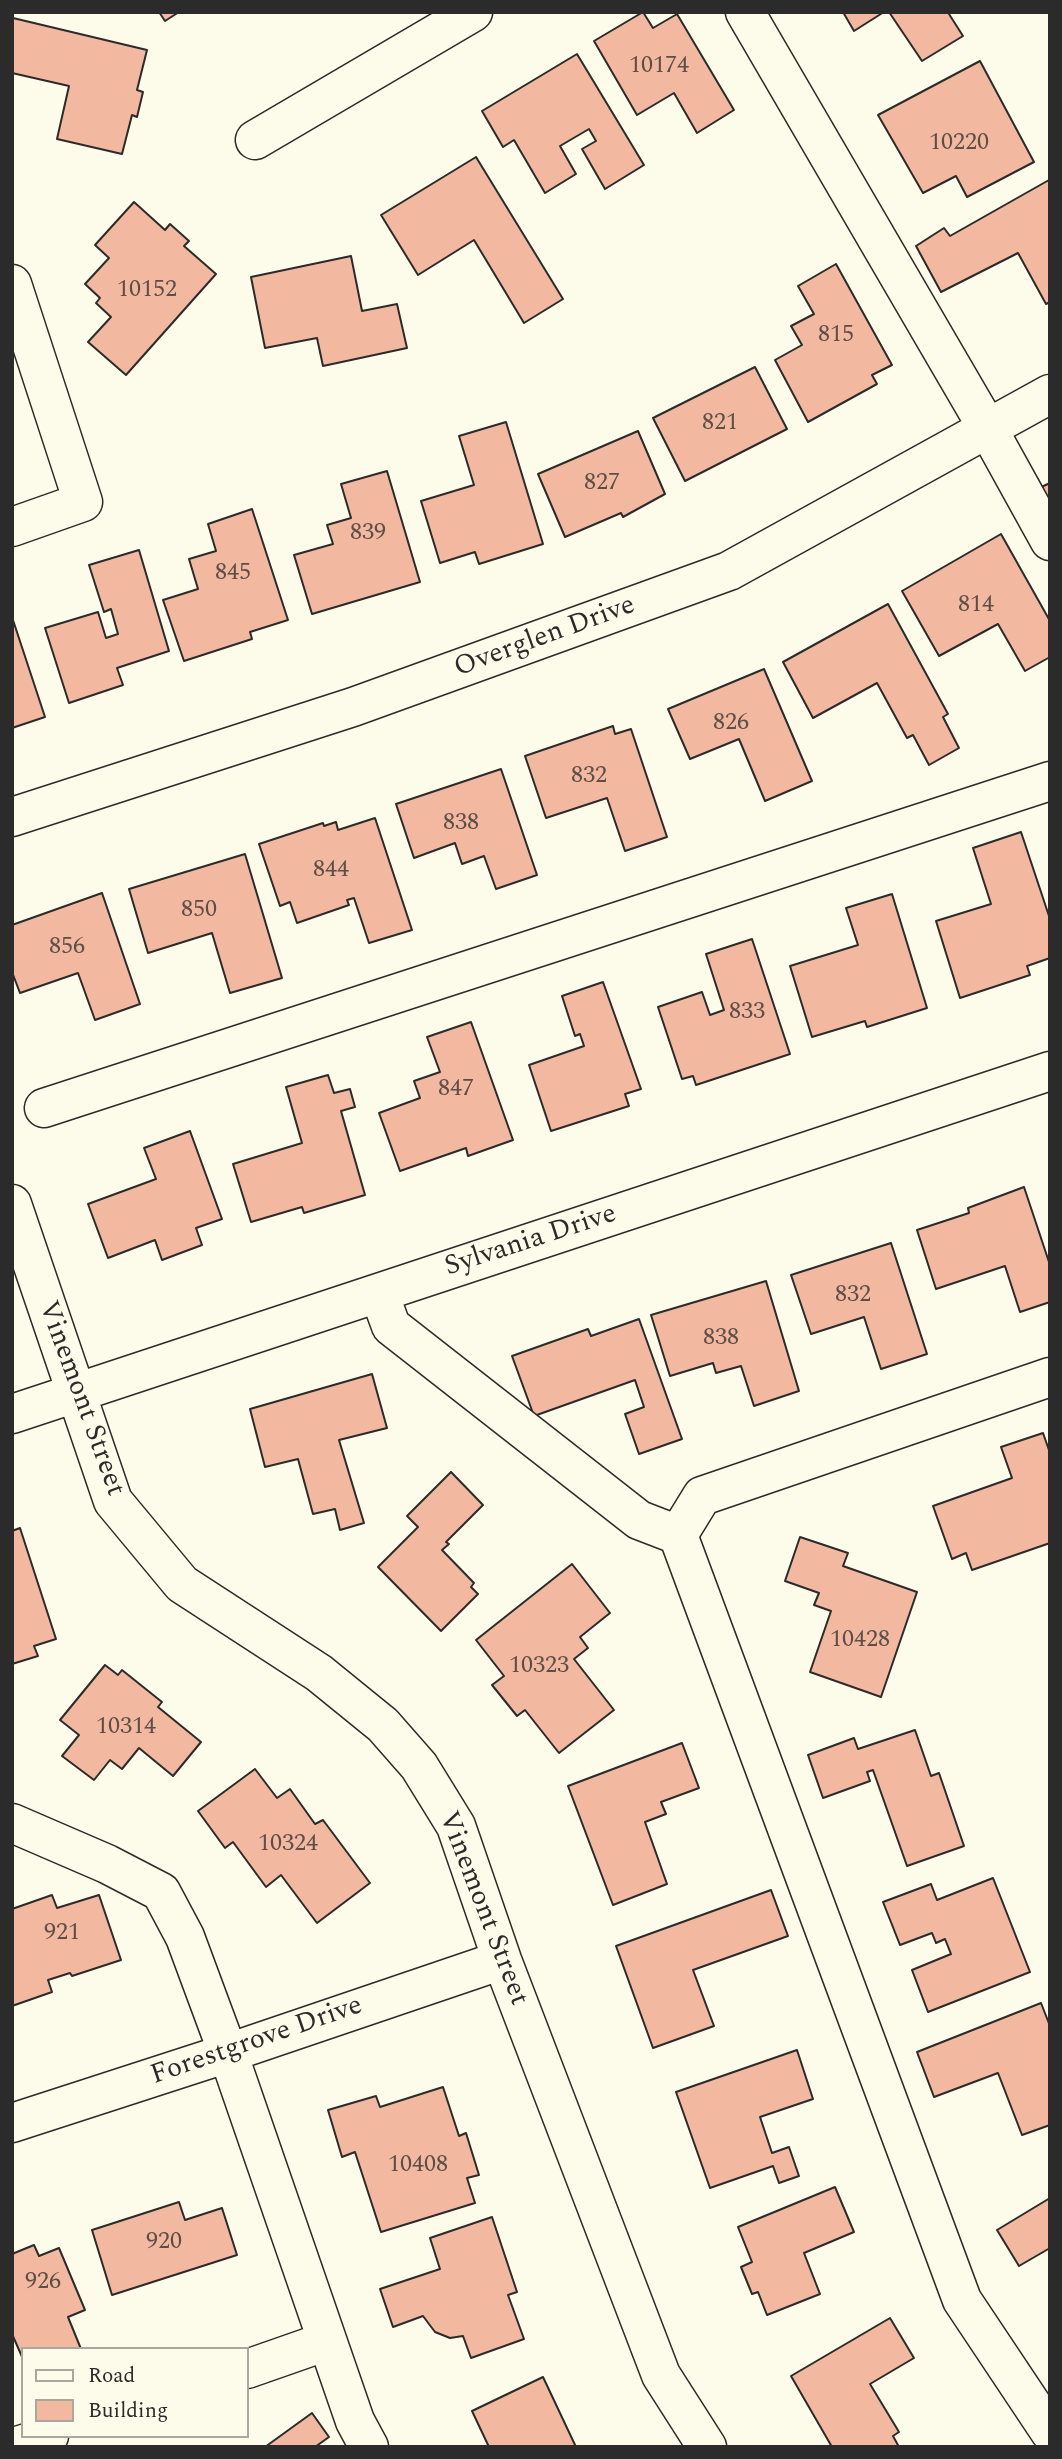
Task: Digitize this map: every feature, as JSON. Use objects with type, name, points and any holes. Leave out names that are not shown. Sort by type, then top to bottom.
[{"type":"street","points":[[255,140],[473,12]]},
{"type":"street","points":[[745,12],[988,429],[1050,541]]},
{"type":"street","points":[[12,284],[83,502],[12,527]]},
{"type":"street","name":"Overglen Drive","points":[[12,817],[353,707],[729,571],[1050,394]]},
{"type":"street","points":[[44,1108],[1050,781]]},
{"type":"street","name":"Sylvania Drive","points":[[12,1414],[1050,1070]]},
{"type":"street","name":"Vinemont Street","points":[[12,1204],[113,1501],[182,1584],[319,1673],[383,1725],[419,1766],[456,1826],[502,1960],[660,2375],[707,2447]]},
{"type":"street","points":[[379,1293],[391,1326],[639,1520],[678,1535],[962,2300],[1050,2432]]},
{"type":"street","points":[[678,1535],[702,1496],[1050,1377]]},
{"type":"street","points":[[12,1823],[107,1864],[161,1892],[184,1937],[228,2053],[355,2421],[369,2447]]},
{"type":"street","name":"Forestgrove Drive","points":[[12,2123],[502,1960]]},
{"type":"street","points":[[248,2369],[327,2341]]},
{"type":"street","points":[[14,2447],[43,2438]]},
{"type":"building","points":[[159,12],[179,12],[165,21]]},
{"type":"building","points":[[643,12],[653,28],[677,14],[734,110],[697,133],[674,93],[637,115],[594,41]]},
{"type":"building","points":[[843,12],[884,12],[854,31]]},
{"type":"building","points":[[889,12],[951,12],[949,14],[963,36],[922,61]]},
{"type":"building","points":[[13,18],[147,50],[137,90],[143,92],[137,117],[132,115],[122,154],[57,139],[69,86],[12,73]]},
{"type":"building","points":[[577,54],[644,165],[605,189],[582,149],[596,141],[589,129],[560,146],[576,174],[545,193],[514,140],[503,147],[482,111]]},
{"type":"building","points":[[980,61],[1034,162],[967,197],[956,176],[923,193],[878,115]]},
{"type":"building","points":[[476,157],[563,299],[524,323],[474,240],[418,275],[381,215]]},
{"type":"building","points":[[1049,180],[1050,302],[1046,304],[1018,253],[941,292],[916,246],[944,228],[950,236]]},
{"type":"building","points":[[134,202],[165,230],[170,224],[189,241],[184,246],[216,274],[126,375],[88,342],[111,317],[96,303],[100,298],[85,284],[109,258],[95,245]]},
{"type":"building","points":[[351,256],[362,311],[397,304],[407,348],[323,366],[317,338],[265,348],[251,277]]},
{"type":"building","points":[[836,264],[892,365],[872,375],[877,384],[808,422],[775,360],[802,345],[791,326],[814,314],[798,286]]},
{"type":"building","points":[[755,367],[787,429],[685,481],[653,418]]},
{"type":"building","points":[[506,422],[543,544],[479,564],[475,552],[440,563],[421,501],[474,485],[459,436]]},
{"type":"building","points":[[638,431],[665,494],[623,517],[621,513],[565,537],[538,474]]},
{"type":"building","points":[[387,471],[420,582],[312,614],[294,555],[333,544],[327,525],[351,518],[341,484]]},
{"type":"building","points":[[1050,483],[1050,513],[1037,489]]},
{"type":"building","points":[[252,509],[288,620],[250,632],[252,639],[184,661],[163,600],[198,589],[189,559],[216,551],[208,524]]},
{"type":"building","points":[[1001,534],[1050,621],[1050,657],[1025,671],[998,624],[939,656],[902,591]]},
{"type":"building","points":[[139,550],[169,651],[117,668],[123,685],[69,703],[45,628],[98,612],[106,638],[118,634],[111,609],[104,612],[89,565]]},
{"type":"building","points":[[888,604],[948,714],[943,717],[959,748],[929,765],[913,735],[907,738],[877,683],[813,718],[783,662]]},
{"type":"building","points":[[12,617],[45,717],[12,728]]},
{"type":"building","points":[[764,669],[812,781],[765,801],[739,739],[690,759],[668,709]]},
{"type":"building","points":[[613,726],[615,734],[631,729],[667,837],[625,851],[607,798],[546,818],[525,756]]},
{"type":"building","points":[[501,769],[537,875],[496,889],[484,856],[462,864],[455,843],[414,858],[396,804]]},
{"type":"building","points":[[375,818],[412,930],[369,943],[354,898],[347,900],[349,905],[297,923],[290,902],[280,906],[259,844],[323,823],[324,826],[336,822],[338,830]]},
{"type":"building","points":[[1021,832],[1050,919],[1050,958],[1027,966],[1030,975],[960,998],[936,921],[991,904],[973,848]]},
{"type":"building","points":[[245,854],[282,978],[230,993],[212,933],[148,953],[129,889]]},
{"type":"building","points":[[102,893],[140,1004],[95,1020],[78,973],[20,993],[12,972],[12,925]]},
{"type":"building","points":[[892,894],[927,1008],[867,1027],[865,1021],[812,1037],[790,966],[858,945],[846,908]]},
{"type":"building","points":[[752,939],[790,1054],[696,1085],[693,1076],[682,1079],[658,1007],[702,992],[710,1015],[724,1010],[706,954]]},
{"type":"building","points":[[603,982],[641,1089],[625,1094],[629,1106],[551,1131],[529,1065],[584,1046],[580,1034],[575,1036],[562,996]]},
{"type":"building","points":[[471,1022],[513,1140],[468,1156],[466,1148],[400,1171],[379,1113],[420,1098],[414,1081],[440,1072],[427,1037]]},
{"type":"building","points":[[328,1075],[334,1093],[350,1089],[355,1107],[341,1111],[365,1195],[304,1213],[302,1207],[251,1222],[233,1164],[302,1143],[286,1087]]},
{"type":"building","points":[[190,1131],[222,1219],[196,1228],[202,1245],[162,1260],[155,1240],[108,1258],[88,1204],[156,1179],[144,1148]]},
{"type":"building","points":[[1024,1187],[1050,1265],[1050,1302],[1020,1312],[1005,1266],[936,1289],[917,1230],[969,1213],[968,1208]]},
{"type":"building","points":[[891,1243],[927,1354],[881,1369],[864,1317],[811,1334],[791,1275]]},
{"type":"building","points":[[766,1281],[799,1391],[754,1406],[741,1366],[716,1373],[713,1363],[670,1376],[651,1315]]},
{"type":"building","points":[[639,1319],[682,1439],[639,1454],[625,1414],[644,1407],[635,1380],[534,1416],[512,1356],[588,1329],[591,1336]]},
{"type":"building","points":[[372,1374],[387,1428],[339,1440],[364,1523],[340,1530],[335,1509],[313,1514],[298,1459],[265,1467],[250,1409]]},
{"type":"building","points":[[1043,1433],[1050,1453],[1050,1543],[972,1570],[966,1553],[952,1559],[933,1506],[1012,1478],[1001,1447]]},
{"type":"building","points":[[451,1472],[483,1505],[446,1542],[449,1544],[442,1550],[474,1583],[471,1587],[478,1594],[441,1631],[378,1567],[418,1527],[407,1516]]},
{"type":"building","points":[[20,1528],[56,1639],[34,1646],[38,1656],[12,1664],[12,1531]]},
{"type":"building","points":[[800,1537],[848,1553],[843,1566],[917,1592],[881,1697],[810,1672],[831,1611],[814,1605],[819,1593],[785,1581]]},
{"type":"building","points":[[572,1564],[610,1613],[580,1637],[588,1648],[574,1659],[614,1710],[559,1753],[525,1710],[517,1716],[492,1685],[504,1676],[476,1640]]},
{"type":"building","points":[[105,1665],[118,1675],[122,1670],[162,1702],[158,1707],[201,1742],[173,1776],[139,1748],[122,1769],[110,1760],[94,1780],[62,1756],[79,1735],[60,1720]]},
{"type":"building","points":[[915,1730],[931,1776],[939,1773],[964,1846],[907,1866],[873,1770],[867,1772],[870,1781],[823,1798],[808,1755],[854,1738],[858,1749]]},
{"type":"building","points":[[682,1743],[699,1788],[661,1802],[666,1814],[645,1822],[667,1884],[613,1905],[568,1786]]},
{"type":"building","points":[[255,1769],[277,1798],[290,1789],[315,1824],[323,1820],[370,1883],[317,1923],[281,1875],[266,1887],[233,1842],[225,1848],[198,1811]]},
{"type":"building","points":[[993,1878],[1030,1972],[928,2012],[912,1970],[951,1954],[945,1939],[936,1943],[932,1933],[900,1945],[883,1902],[931,1884],[937,1900]]},
{"type":"building","points":[[771,1890],[788,1936],[693,1970],[714,2026],[653,2048],[616,1946]]},
{"type":"building","points":[[52,1895],[57,1908],[99,1895],[121,1960],[72,1976],[70,1973],[48,1980],[52,1992],[12,2006],[12,1909]]},
{"type":"building","points":[[1041,2003],[1050,2026],[1050,2125],[1022,2135],[998,2073],[934,2097],[917,2052]]},
{"type":"building","points":[[797,2050],[813,2099],[760,2117],[772,2153],[789,2147],[799,2176],[779,2183],[773,2166],[710,2188],[676,2092]]},
{"type":"building","points":[[443,2087],[459,2136],[466,2133],[479,2175],[467,2178],[475,2203],[381,2232],[355,2152],[342,2157],[328,2110],[376,2096],[380,2107]]},
{"type":"building","points":[[835,2187],[854,2232],[804,2253],[820,2294],[767,2315],[758,2292],[752,2294],[741,2267],[752,2262],[738,2227]]},
{"type":"building","points":[[1050,2198],[1050,2248],[1019,2266],[997,2230]]},
{"type":"building","points":[[179,2202],[185,2220],[222,2208],[237,2255],[112,2295],[92,2230]]},
{"type":"building","points":[[492,2217],[517,2292],[508,2295],[524,2339],[471,2358],[463,2336],[450,2338],[435,2332],[423,2316],[393,2327],[380,2289],[440,2269],[430,2238]]},
{"type":"building","points":[[34,2245],[39,2256],[59,2248],[85,2310],[68,2317],[80,2347],[21,2347],[21,2354],[12,2334],[12,2254]]},
{"type":"building","points":[[890,2318],[914,2358],[870,2384],[899,2432],[893,2436],[899,2447],[832,2447],[791,2376]]},
{"type":"building","points":[[543,2377],[576,2447],[489,2447],[472,2411]]},
{"type":"building","points":[[312,2413],[329,2437],[315,2447],[265,2447]]}]
